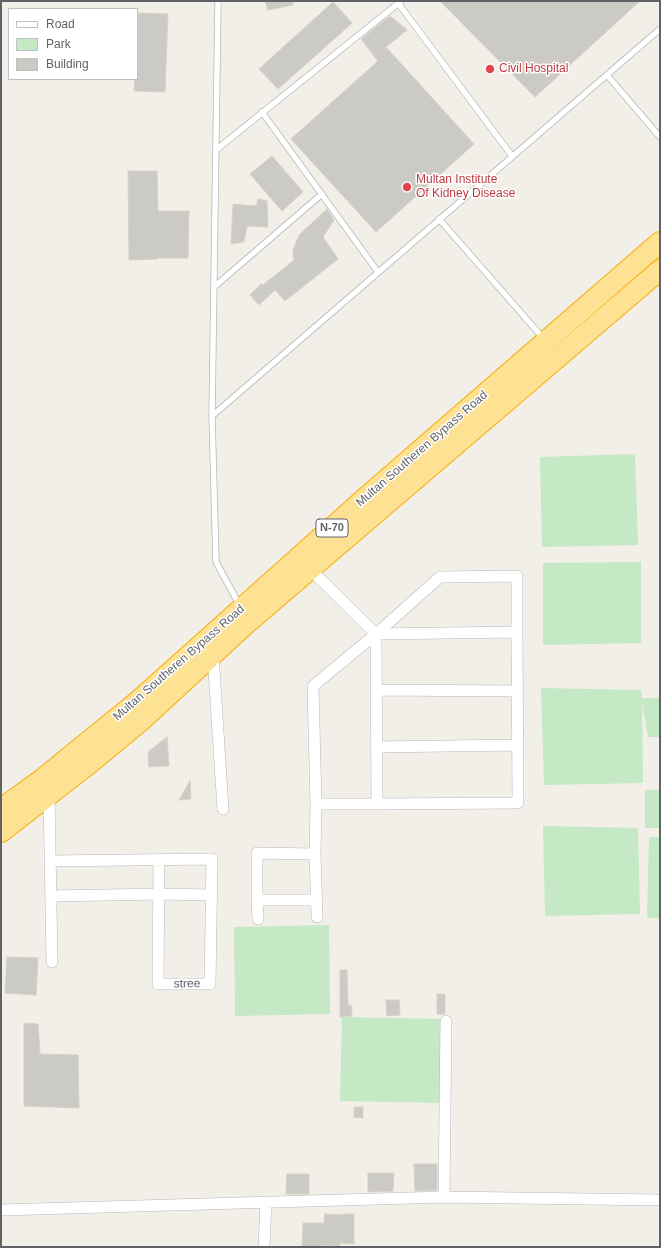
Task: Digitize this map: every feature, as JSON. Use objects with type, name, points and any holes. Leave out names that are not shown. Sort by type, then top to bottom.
[{"type":"highway","name":"Multan Southeren Bypass Road","points":[[1,809],[41,780],[138,701],[364,499],[660,242]]},
{"type":"highway","name":"Multan Southeren Bypass Road","points":[[1,832],[90,763],[142,720],[213,654],[310,569],[660,270]]},
{"type":"street","points":[[310,569],[376,634],[517,632]]},
{"type":"street","points":[[316,804],[518,803],[517,576],[440,577],[376,634],[314,686],[317,916]]},
{"type":"street","points":[[376,634],[377,804]]},
{"type":"street","points":[[213,654],[223,809]]},
{"type":"street","points":[[376,690],[517,691]]},
{"type":"street","points":[[377,747],[518,746]]},
{"type":"street","points":[[49,795],[52,962]]},
{"type":"street","points":[[258,919],[257,853],[315,854]]},
{"type":"street","name":"stree","points":[[50,861],[212,859],[210,984],[158,984],[159,860]]},
{"type":"street","points":[[51,896],[159,894],[212,895]]},
{"type":"street","points":[[257,900],[317,900]]},
{"type":"street","points":[[444,1197],[446,1021]]},
{"type":"street","points":[[1,1210],[444,1197],[660,1200]]},
{"type":"street","points":[[264,1247],[266,1202]]},
{"type":"lane","points":[[218,1],[212,416],[216,562],[241,608]]},
{"type":"lane","points":[[216,150],[400,2],[512,156]]},
{"type":"lane","points":[[212,416],[660,28]]},
{"type":"lane","points":[[607,75],[660,137]]},
{"type":"lane","points":[[262,112],[378,272]]},
{"type":"lane","points":[[214,287],[322,194]]},
{"type":"lane","points":[[439,219],[546,341]]},
{"type":"green space","points":[[635,454],[638,545],[542,547],[540,457]]},
{"type":"green space","points":[[641,562],[641,643],[543,645],[543,563]]},
{"type":"green space","points":[[541,688],[641,690],[642,698],[660,698],[660,737],[648,737],[642,702],[643,783],[544,785]]},
{"type":"green space","points":[[645,790],[660,790],[660,828],[645,828]]},
{"type":"green space","points":[[543,826],[638,828],[640,914],[545,916]]},
{"type":"green space","points":[[649,837],[660,837],[660,918],[647,918]]},
{"type":"green space","points":[[329,925],[330,1014],[235,1016],[234,927]]},
{"type":"green space","points":[[342,1017],[443,1019],[442,1103],[340,1101]]},
{"type":"building","points":[[265,1],[293,1],[293,5],[268,10]]},
{"type":"building","points":[[440,1],[640,1],[535,97]]},
{"type":"building","points":[[333,2],[352,23],[278,89],[259,69]]},
{"type":"building","points":[[138,13],[168,14],[165,92],[134,91],[135,80],[138,80]]},
{"type":"building","points":[[390,16],[407,30],[386,47],[474,144],[376,232],[291,139],[378,61],[361,39]]},
{"type":"building","points":[[272,156],[303,192],[282,211],[250,174]]},
{"type":"building","points":[[128,171],[157,171],[158,211],[189,211],[188,258],[129,260]]},
{"type":"building","points":[[258,199],[267,201],[268,227],[247,226],[244,242],[231,244],[233,204],[256,206]]},
{"type":"building","points":[[327,209],[334,220],[323,237],[338,259],[285,301],[275,290],[259,305],[250,295],[261,284],[263,285],[294,260],[293,250],[299,235]]},
{"type":"building","points":[[167,737],[169,766],[149,767],[148,752]]},
{"type":"building","points":[[190,781],[191,799],[179,800]]},
{"type":"building","points":[[7,957],[38,958],[36,995],[5,993]]},
{"type":"building","points":[[340,970],[347,970],[348,1005],[351,1005],[352,1016],[340,1017]]},
{"type":"building","points":[[437,994],[445,994],[445,1014],[437,1014]]},
{"type":"building","points":[[386,1000],[399,1000],[400,1015],[387,1016]]},
{"type":"building","points":[[24,1023],[38,1024],[40,1054],[78,1055],[79,1108],[24,1106]]},
{"type":"building","points":[[354,1107],[363,1107],[363,1118],[354,1117]]},
{"type":"building","points":[[414,1164],[437,1164],[437,1190],[415,1191]]},
{"type":"building","points":[[368,1173],[394,1173],[393,1191],[368,1192]]},
{"type":"building","points":[[287,1174],[309,1174],[309,1194],[286,1194]]},
{"type":"building","points":[[325,1214],[354,1214],[354,1244],[340,1243],[340,1246],[321,1245],[321,1247],[302,1247],[303,1223],[324,1223]]},
{"type":"place","name":"Civil Hospital","points":[[490,69]]},
{"type":"place","name":"Multan Institute Of Kidney Disease","points":[[407,187]]}]
